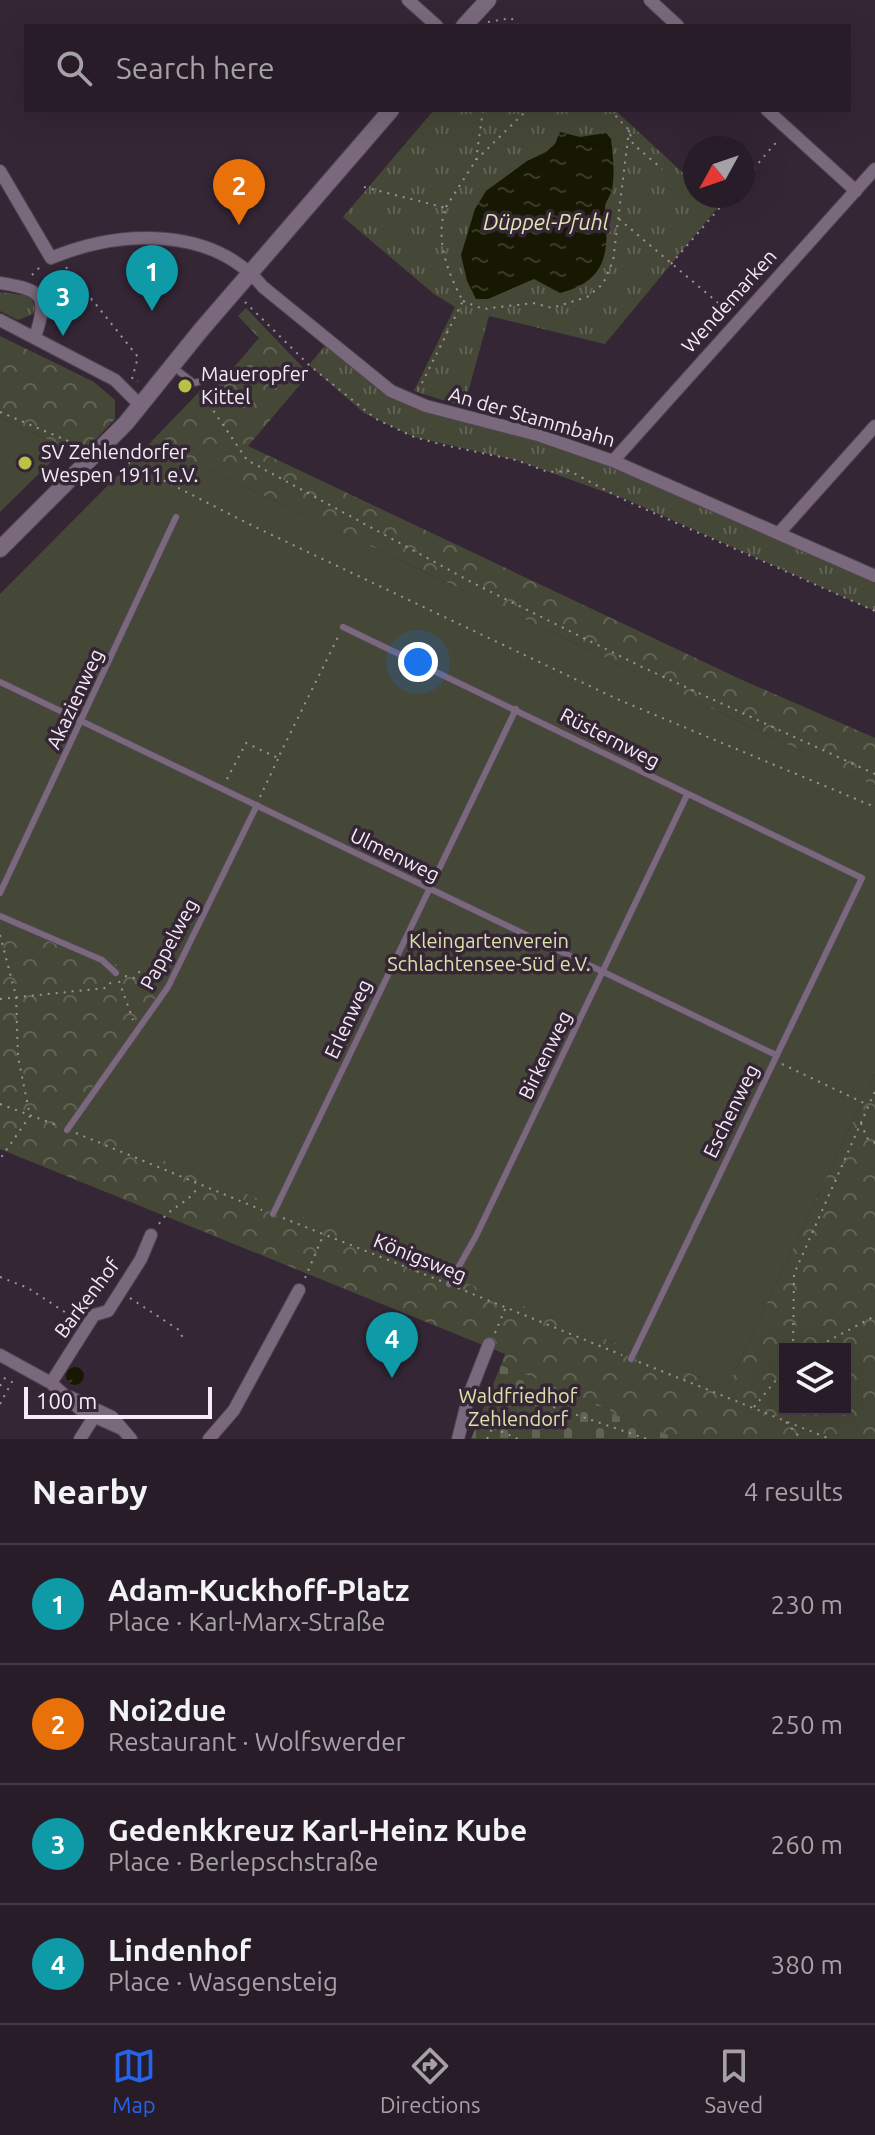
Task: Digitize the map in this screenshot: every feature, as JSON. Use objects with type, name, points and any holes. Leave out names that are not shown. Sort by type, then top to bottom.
[{"type":"street","points":[[408,0],[435,24]]},
{"type":"street","points":[[466,24],[488,0]]},
{"type":"street","points":[[650,0],[676,24]]},
{"type":"street","points":[[0,549],[124,426],[250,272],[389,112]]},
{"type":"street","points":[[769,112],[856,191]]},
{"type":"street","name":"Wendemarken","points":[[613,461],[875,169]]},
{"type":"street","points":[[0,171],[51,258]]},
{"type":"street","name":"An der Stammbahn","points":[[51,258],[109,240],[162,239],[210,250],[250,272],[263,287],[371,378],[413,401],[538,435],[613,461],[875,576]]},
{"type":"street","points":[[0,283],[37,293],[44,306],[35,337]]},
{"type":"street","points":[[0,320],[115,380],[140,405]]},
{"type":"street","points":[[779,533],[875,426]]},
{"type":"street","name":"Barkenhof","points":[[51,1383],[94,1315],[108,1311],[141,1259],[151,1235]]},
{"type":"street","points":[[209,1439],[229,1418],[247,1389],[299,1290]]},
{"type":"street","points":[[458,1439],[469,1395],[489,1344]]},
{"type":"street","points":[[0,1356],[51,1383],[94,1417],[120,1428]]},
{"type":"street","points":[[67,1396],[112,1417],[131,1439]]},
{"type":"street","points":[[80,1439],[94,1417]]},
{"type":"lane","points":[[172,365],[196,382]]},
{"type":"lane","name":"Akazienweg","points":[[0,893],[176,517]]},
{"type":"lane","name":"Rüsternweg","points":[[343,627],[862,878]]},
{"type":"lane","name":"Ulmenweg","points":[[0,682],[775,1057]]},
{"type":"lane","name":"Erlenweg","points":[[273,1214],[516,709]]},
{"type":"lane","name":"Birkenweg","points":[[449,1284],[476,1236],[687,795]]},
{"type":"lane","name":"Pappelweg","points":[[67,1130],[168,987],[257,805]]},
{"type":"lane","name":"Eschenweg","points":[[631,1359],[862,878]]},
{"type":"lane","points":[[0,916],[102,960],[116,973]]},
{"type":"path","points":[[484,24],[511,18],[517,24]]},
{"type":"path","points":[[476,160],[483,112]]},
{"type":"path","points":[[525,112],[476,160],[446,208],[439,233],[454,286],[463,301],[483,309],[533,303],[552,308],[587,297],[603,284],[613,261],[629,130]]},
{"type":"path","points":[[612,112],[629,130],[633,144],[662,169]]},
{"type":"path","points":[[755,167],[788,129]]},
{"type":"path","points":[[364,187],[446,208]]},
{"type":"path","points":[[671,264],[720,208]]},
{"type":"path","points":[[618,218],[733,315]]},
{"type":"path","points":[[27,288],[32,273],[51,258],[64,264],[138,357],[132,379]]},
{"type":"path","points":[[241,298],[309,365],[376,419],[414,437],[443,445],[516,460],[548,472],[570,471],[620,498],[875,611]]},
{"type":"path","points":[[44,306],[64,314],[81,308],[93,299]]},
{"type":"path","points":[[413,401],[463,301]]},
{"type":"path","points":[[196,382],[247,460],[475,584],[642,667],[875,774]]},
{"type":"path","points":[[0,412],[89,450]]},
{"type":"path","points":[[113,455],[249,524],[617,699],[875,807]]},
{"type":"path","points":[[257,805],[343,627]]},
{"type":"path","points":[[223,788],[246,743],[278,758]]},
{"type":"path","points":[[0,935],[16,996],[18,1057],[30,1116],[0,1159]]},
{"type":"path","points":[[116,973],[134,978],[141,970]]},
{"type":"path","points":[[116,973],[132,1019],[140,1026]]},
{"type":"path","points":[[0,999],[106,988],[116,973]]},
{"type":"path","points":[[775,1057],[869,1105]]},
{"type":"path","points":[[793,1343],[794,1274],[875,1091]]},
{"type":"path","name":"Königsweg","points":[[0,1104],[830,1439]]},
{"type":"path","points":[[861,1121],[867,1138],[875,1143]]},
{"type":"path","points":[[151,1235],[169,1210],[188,1203],[200,1185]]},
{"type":"path","points":[[299,1290],[323,1235]]},
{"type":"path","points":[[0,1277],[28,1288],[75,1318]]},
{"type":"path","points":[[129,1297],[179,1330],[183,1338]]},
{"type":"path","points":[[489,1344],[506,1308]]},
{"type":"path","points":[[824,1343],[875,1316]]},
{"type":"path","points":[[0,1386],[17,1365]]},
{"type":"path","points":[[0,1404],[17,1365]]},
{"type":"path","points":[[753,1408],[779,1376]]},
{"type":"path","points":[[487,1439],[504,1408],[513,1401],[527,1398],[647,1439]]},
{"type":"path","points":[[785,1421],[801,1439]]},
{"type":"path","points":[[492,1428],[518,1439]]},
{"type":"green space","points":[[432,112],[617,112],[683,173],[683,208],[717,208],[605,344],[489,316],[464,407],[414,391],[455,307],[434,294],[343,217]]},
{"type":"green space","points":[[0,292],[30,296],[35,306],[33,314],[18,320],[0,311]]},
{"type":"green space","points":[[246,308],[309,374],[248,446],[740,679],[875,738],[875,786],[151,442],[201,390],[211,394],[259,338],[238,316]]},
{"type":"green space","points":[[0,336],[94,382],[115,400],[115,419],[81,455],[0,418]]},
{"type":"green space","points":[[328,342],[391,391],[538,435],[875,576],[875,611],[630,501],[516,460],[414,437],[364,413],[309,365]]},
{"type":"green space","name":"SV Zehlendorfer Wespen 1911 e.V.","points":[[0,418],[65,448],[0,512]]},
{"type":"green space","name":"Kleingartenverein Schlachtensee-Süd e.V.","points":[[151,442],[875,786],[875,1074],[727,1388],[73,1124],[173,989],[0,914],[0,594]]},
{"type":"green space","points":[[0,914],[174,989],[74,1123],[727,1388],[875,1074],[875,1439],[679,1439],[609,1413],[610,1409],[501,1365],[505,1354],[0,1149]]},
{"type":"green space","name":"Waldfriedhof Zehlendorf","points":[[501,1365],[610,1409],[610,1413],[679,1439],[471,1439]]},
{"type":"water","name":"Düppel-Pfuhl","points":[[560,132],[580,137],[606,133],[611,139],[613,177],[612,190],[605,206],[606,249],[603,260],[589,280],[560,293],[534,279],[488,299],[476,299],[467,281],[461,255],[475,209],[486,191],[527,161],[546,152],[555,144]]},
{"type":"water","points":[[75,1367],[84,1376],[75,1385],[66,1376]]},
{"type":"place","name":"Noi2due","points":[[239,225]]},
{"type":"place","name":"Adam-Kuckhoff-Platz","points":[[152,311]]},
{"type":"place","name":"Gedenkkreuz Karl-Heinz Kube","points":[[63,336]]},
{"type":"place","name":"Maueropfer Kittel","points":[[185,386]]},
{"type":"place","name":"SV Zehlendorfer Wespen 1911 e.V.","points":[[25,463]]},
{"type":"place","name":"Lindenhof","points":[[392,1378]]}]
